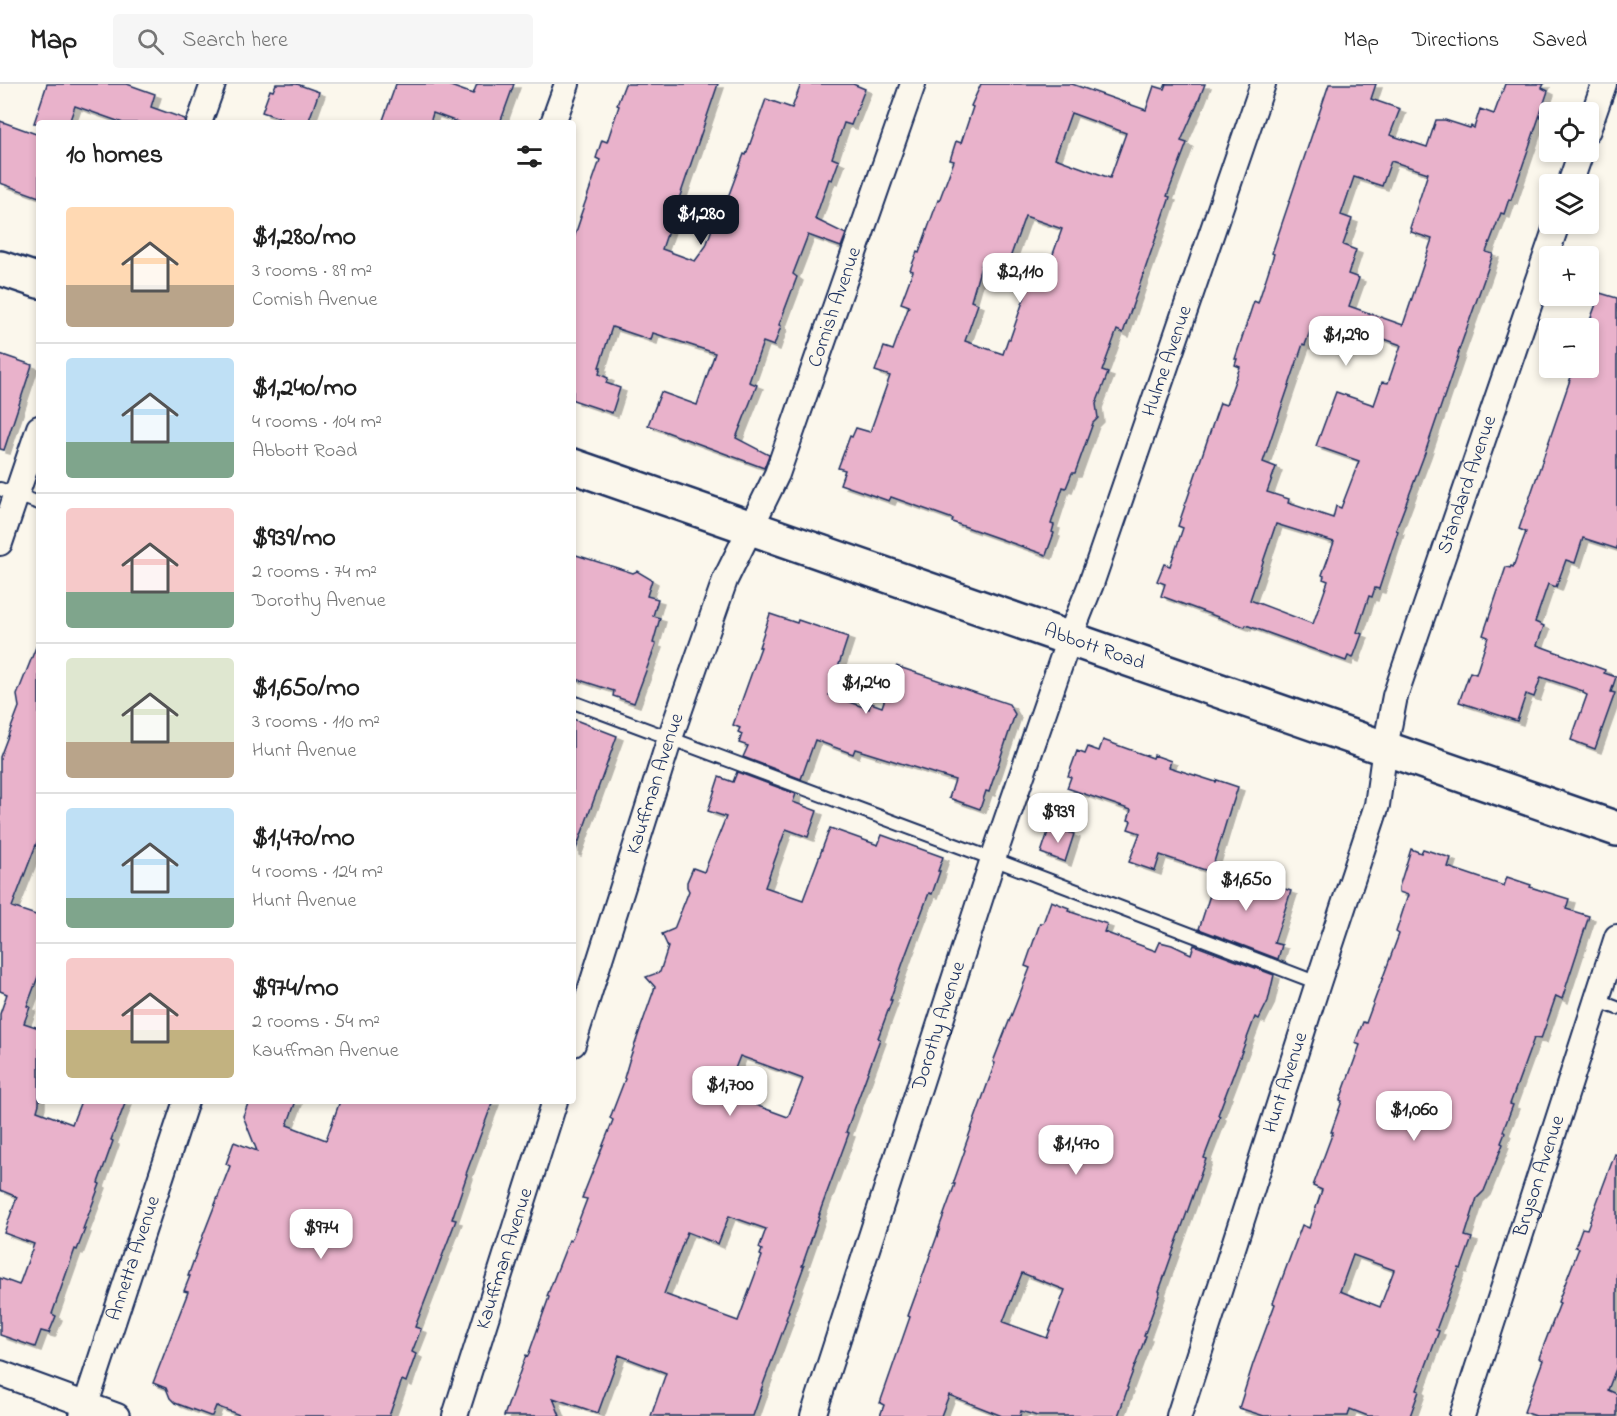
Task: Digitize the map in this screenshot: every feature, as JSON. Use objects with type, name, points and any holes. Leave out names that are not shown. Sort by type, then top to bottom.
[{"type":"street","points":[[200,120],[213,84]]},
{"type":"street","points":[[554,120],[567,84]]},
{"type":"street","name":"Cornish Avenue","points":[[750,528],[777,474],[913,84]]},
{"type":"street","name":"Hulme Avenue","points":[[1069,639],[1091,584],[1263,84]]},
{"type":"street","points":[[1598,102],[1604,84]]},
{"type":"street","name":"Standard Avenue","points":[[1385,748],[1395,696],[1554,234]]},
{"type":"street","points":[[0,268],[36,280]]},
{"type":"street","points":[[0,543],[8,492],[36,435]]},
{"type":"street","name":"Abbott Road","points":[[576,467],[1617,828]]},
{"type":"street","name":"Kauffman Avenue","points":[[576,1035],[670,738],[725,579],[750,528]]},
{"type":"street","name":"Dorothy Avenue","points":[[813,1416],[993,859],[1069,639]]},
{"type":"street","name":"Hunt Avenue","points":[[1179,1416],[1377,805],[1385,748]]},
{"type":"street","name":"Bryson Avenue","points":[[1462,1416],[1606,1004],[1617,937]]},
{"type":"street","name":"Annetta Avenue","points":[[84,1410],[185,1104]]},
{"type":"street","name":"Kauffman Avenue","points":[[455,1416],[554,1104]]},
{"type":"street","points":[[0,1373],[84,1410],[117,1416]]},
{"type":"lane","points":[[8,492],[36,503]]},
{"type":"lane","points":[[576,703],[1318,983]]},
{"type":"building","points":[[47,84],[127,84],[155,94],[151,107],[185,119],[115,120],[75,106],[70,120],[36,120],[34,123]]},
{"type":"building","points":[[276,84],[297,84],[319,92],[309,120],[285,120],[262,112],[270,90],[273,91]]},
{"type":"building","points":[[396,84],[445,84],[473,94],[477,84],[514,84],[501,120],[452,120],[433,113],[431,120],[383,120]]},
{"type":"building","points":[[625,84],[718,84],[662,249],[695,261],[706,246],[720,206],[724,208],[766,99],[792,108],[801,84],[853,84],[865,89],[851,125],[844,123],[832,158],[839,161],[832,180],[829,179],[815,219],[846,234],[841,247],[808,235],[793,274],[797,277],[779,325],[781,326],[774,346],[763,342],[749,382],[757,385],[736,438],[769,455],[764,468],[648,425],[661,392],[697,405],[715,353],[653,333],[651,340],[612,327],[599,367],[601,367],[599,374],[608,378],[606,383],[620,388],[612,413],[576,401],[576,232],[600,160],[596,158],[602,140],[607,142],[619,106],[617,105]]},
{"type":"building","points":[[981,84],[1072,84],[1146,110],[1154,86],[1164,89],[1166,84],[1205,84],[1181,141],[1187,143],[1167,196],[1170,197],[1123,333],[1117,330],[1102,371],[1108,373],[1096,404],[1098,418],[1093,423],[1075,473],[1072,473],[1066,488],[1063,487],[1051,524],[1054,525],[1052,532],[1054,533],[1046,555],[952,522],[953,519],[891,497],[889,501],[840,484],[845,470],[838,468],[850,436],[852,437],[856,428],[870,432],[890,376],[875,371],[884,347],[893,350],[909,306],[901,303],[913,271],[910,270],[917,252],[919,253],[954,161],[950,160],[956,141],[961,143],[973,107],[971,106]],"holes":[[[1071,113],[1126,133],[1110,178],[1055,158]],[[1025,216],[1062,229],[1048,268],[1036,264],[1003,354],[965,341],[978,304],[971,301],[982,263],[1005,272]]]},
{"type":"building","points":[[1329,84],[1376,84],[1371,99],[1400,109],[1390,135],[1427,147],[1436,120],[1445,120],[1474,128],[1480,109],[1494,114],[1505,84],[1544,84],[1542,88],[1548,91],[1544,102],[1539,102],[1539,118],[1511,200],[1509,199],[1504,214],[1501,213],[1486,252],[1493,254],[1425,453],[1396,530],[1398,531],[1379,589],[1375,588],[1372,597],[1369,596],[1357,632],[1362,634],[1353,658],[1348,656],[1346,661],[1161,596],[1165,584],[1157,581],[1164,564],[1170,566],[1183,528],[1178,526],[1220,403],[1226,405],[1240,367],[1235,365],[1237,359],[1235,359],[1254,301],[1258,303],[1274,254],[1272,253]],"holes":[[[1391,161],[1428,173],[1410,228],[1411,232],[1432,239],[1403,325],[1349,306],[1359,278],[1348,274],[1356,250],[1343,245],[1352,219],[1341,215],[1354,177],[1382,186]],[[1314,321],[1352,334],[1354,328],[1401,345],[1388,383],[1382,382],[1374,405],[1336,392],[1316,446],[1359,461],[1341,508],[1336,506],[1333,518],[1288,503],[1289,499],[1267,492],[1276,467],[1263,462],[1303,344],[1305,345]],[[1276,524],[1334,542],[1322,575],[1323,579],[1328,581],[1313,624],[1250,600]]]},
{"type":"building","points":[[0,121],[36,134],[36,196],[0,183]]},
{"type":"building","points":[[1600,293],[1617,298],[1617,549],[1583,538],[1575,563],[1566,560],[1556,587],[1548,584],[1535,622],[1544,626],[1537,645],[1605,670],[1604,673],[1616,677],[1611,692],[1615,693],[1595,749],[1571,740],[1587,695],[1583,691],[1541,677],[1534,697],[1526,694],[1517,721],[1459,702],[1470,672],[1476,674],[1488,637],[1483,635],[1506,567],[1513,567],[1526,532],[1519,529],[1571,378],[1599,378],[1599,318],[1591,318],[1595,306],[1599,306]]},
{"type":"building","points":[[0,354],[32,365],[4,450],[0,449]]},
{"type":"building","points":[[576,555],[633,573],[637,571],[652,580],[647,596],[658,599],[653,616],[660,618],[653,643],[656,644],[634,703],[613,696],[614,691],[576,679]]},
{"type":"building","points":[[770,614],[797,623],[798,620],[848,637],[829,695],[869,709],[871,703],[882,707],[896,666],[1009,704],[1015,714],[989,792],[986,791],[980,809],[949,798],[955,780],[855,749],[853,754],[815,740],[801,779],[743,757],[748,746],[739,743],[742,734],[738,732],[740,728],[733,725],[761,647],[759,647]]},
{"type":"building","points":[[36,647],[36,845],[12,907],[36,915],[36,982],[27,1006],[30,1007],[24,1023],[36,1027],[36,1104],[39,1104],[37,1111],[72,1124],[80,1104],[125,1104],[111,1140],[113,1141],[83,1229],[85,1229],[77,1250],[75,1249],[52,1314],[56,1316],[49,1333],[41,1331],[35,1347],[0,1335],[0,1278],[19,1285],[34,1244],[4,1233],[17,1197],[0,1190],[0,1014],[7,994],[0,991],[0,757],[19,707],[17,695]]},
{"type":"building","points":[[576,720],[617,736],[576,849]]},
{"type":"building","points":[[1103,740],[1153,758],[1154,755],[1171,761],[1169,767],[1238,787],[1211,872],[1160,855],[1155,871],[1129,862],[1140,833],[1128,829],[1131,810],[1067,788],[1071,777],[1068,776],[1077,751],[1085,754],[1088,747],[1099,751]]},
{"type":"building","points":[[737,772],[796,794],[793,802],[817,811],[808,837],[786,829],[765,887],[803,900],[830,828],[878,845],[882,835],[943,857],[932,894],[929,893],[890,1000],[892,1000],[878,1038],[880,1039],[846,1132],[849,1133],[819,1214],[788,1310],[787,1320],[753,1416],[651,1416],[666,1373],[619,1355],[598,1413],[553,1398],[560,1416],[504,1416],[526,1355],[528,1356],[549,1297],[547,1296],[587,1199],[582,1198],[613,1120],[610,1118],[655,987],[646,977],[660,972],[668,947],[662,934],[674,929],[689,891],[687,882],[693,868],[704,872],[726,817],[708,811],[719,777],[733,782]],"holes":[[[740,1056],[803,1079],[788,1117],[725,1094]],[[729,1216],[766,1229],[759,1248],[762,1250],[760,1255],[762,1256],[738,1321],[664,1294],[687,1232],[718,1244]]]},
{"type":"building","points":[[1050,826],[1074,834],[1065,862],[1041,853]]},
{"type":"building","points":[[1411,849],[1421,853],[1423,849],[1451,858],[1448,867],[1504,886],[1507,877],[1569,899],[1566,909],[1589,916],[1562,999],[1556,996],[1541,1039],[1534,1038],[1510,1104],[1513,1105],[1503,1131],[1505,1133],[1501,1143],[1503,1144],[1484,1191],[1477,1198],[1465,1236],[1472,1238],[1436,1330],[1439,1331],[1410,1416],[1368,1416],[1350,1409],[1348,1416],[1264,1416],[1239,1408],[1275,1304],[1273,1303],[1302,1225],[1309,1228],[1322,1190],[1313,1186],[1333,1132],[1331,1132],[1342,1101],[1340,1100],[1360,1045],[1355,1043],[1363,1022],[1366,1023],[1399,934],[1396,932],[1408,895],[1399,892]],"holes":[[[1353,1255],[1394,1270],[1380,1307],[1340,1291]]]},
{"type":"building","points":[[1219,867],[1291,891],[1274,943],[1282,945],[1278,959],[1199,929]]},
{"type":"building","points":[[1051,901],[1069,908],[1068,911],[1107,924],[1104,932],[1156,951],[1160,942],[1191,954],[1194,945],[1274,975],[1268,1001],[1259,1019],[1255,1017],[1218,1115],[1220,1116],[1204,1158],[1206,1159],[1118,1416],[1037,1416],[1021,1411],[1020,1416],[1002,1416],[949,1395],[941,1416],[880,1416],[884,1405],[880,1403],[910,1317],[908,1316],[955,1184],[953,1184],[964,1149],[995,1063],[993,1062],[1030,968],[1025,966],[1040,923],[1043,923]],"holes":[[[1022,1273],[1065,1290],[1047,1338],[1003,1322]]]},
{"type":"building","points":[[248,1104],[295,1104],[287,1125],[326,1140],[339,1104],[492,1104],[452,1219],[456,1220],[415,1327],[421,1329],[412,1352],[416,1354],[406,1382],[402,1380],[389,1416],[242,1416],[216,1406],[210,1416],[175,1403],[166,1388],[153,1383],[188,1292],[184,1291],[190,1276],[188,1276],[230,1166],[226,1164],[234,1142],[257,1151],[243,1116]]},
{"type":"building","points":[[1615,1154],[1617,1155],[1617,1366],[1608,1390],[1617,1394],[1617,1416],[1536,1416],[1524,1412],[1543,1360],[1539,1358],[1579,1248],[1575,1247],[1582,1228],[1587,1229]]}]
